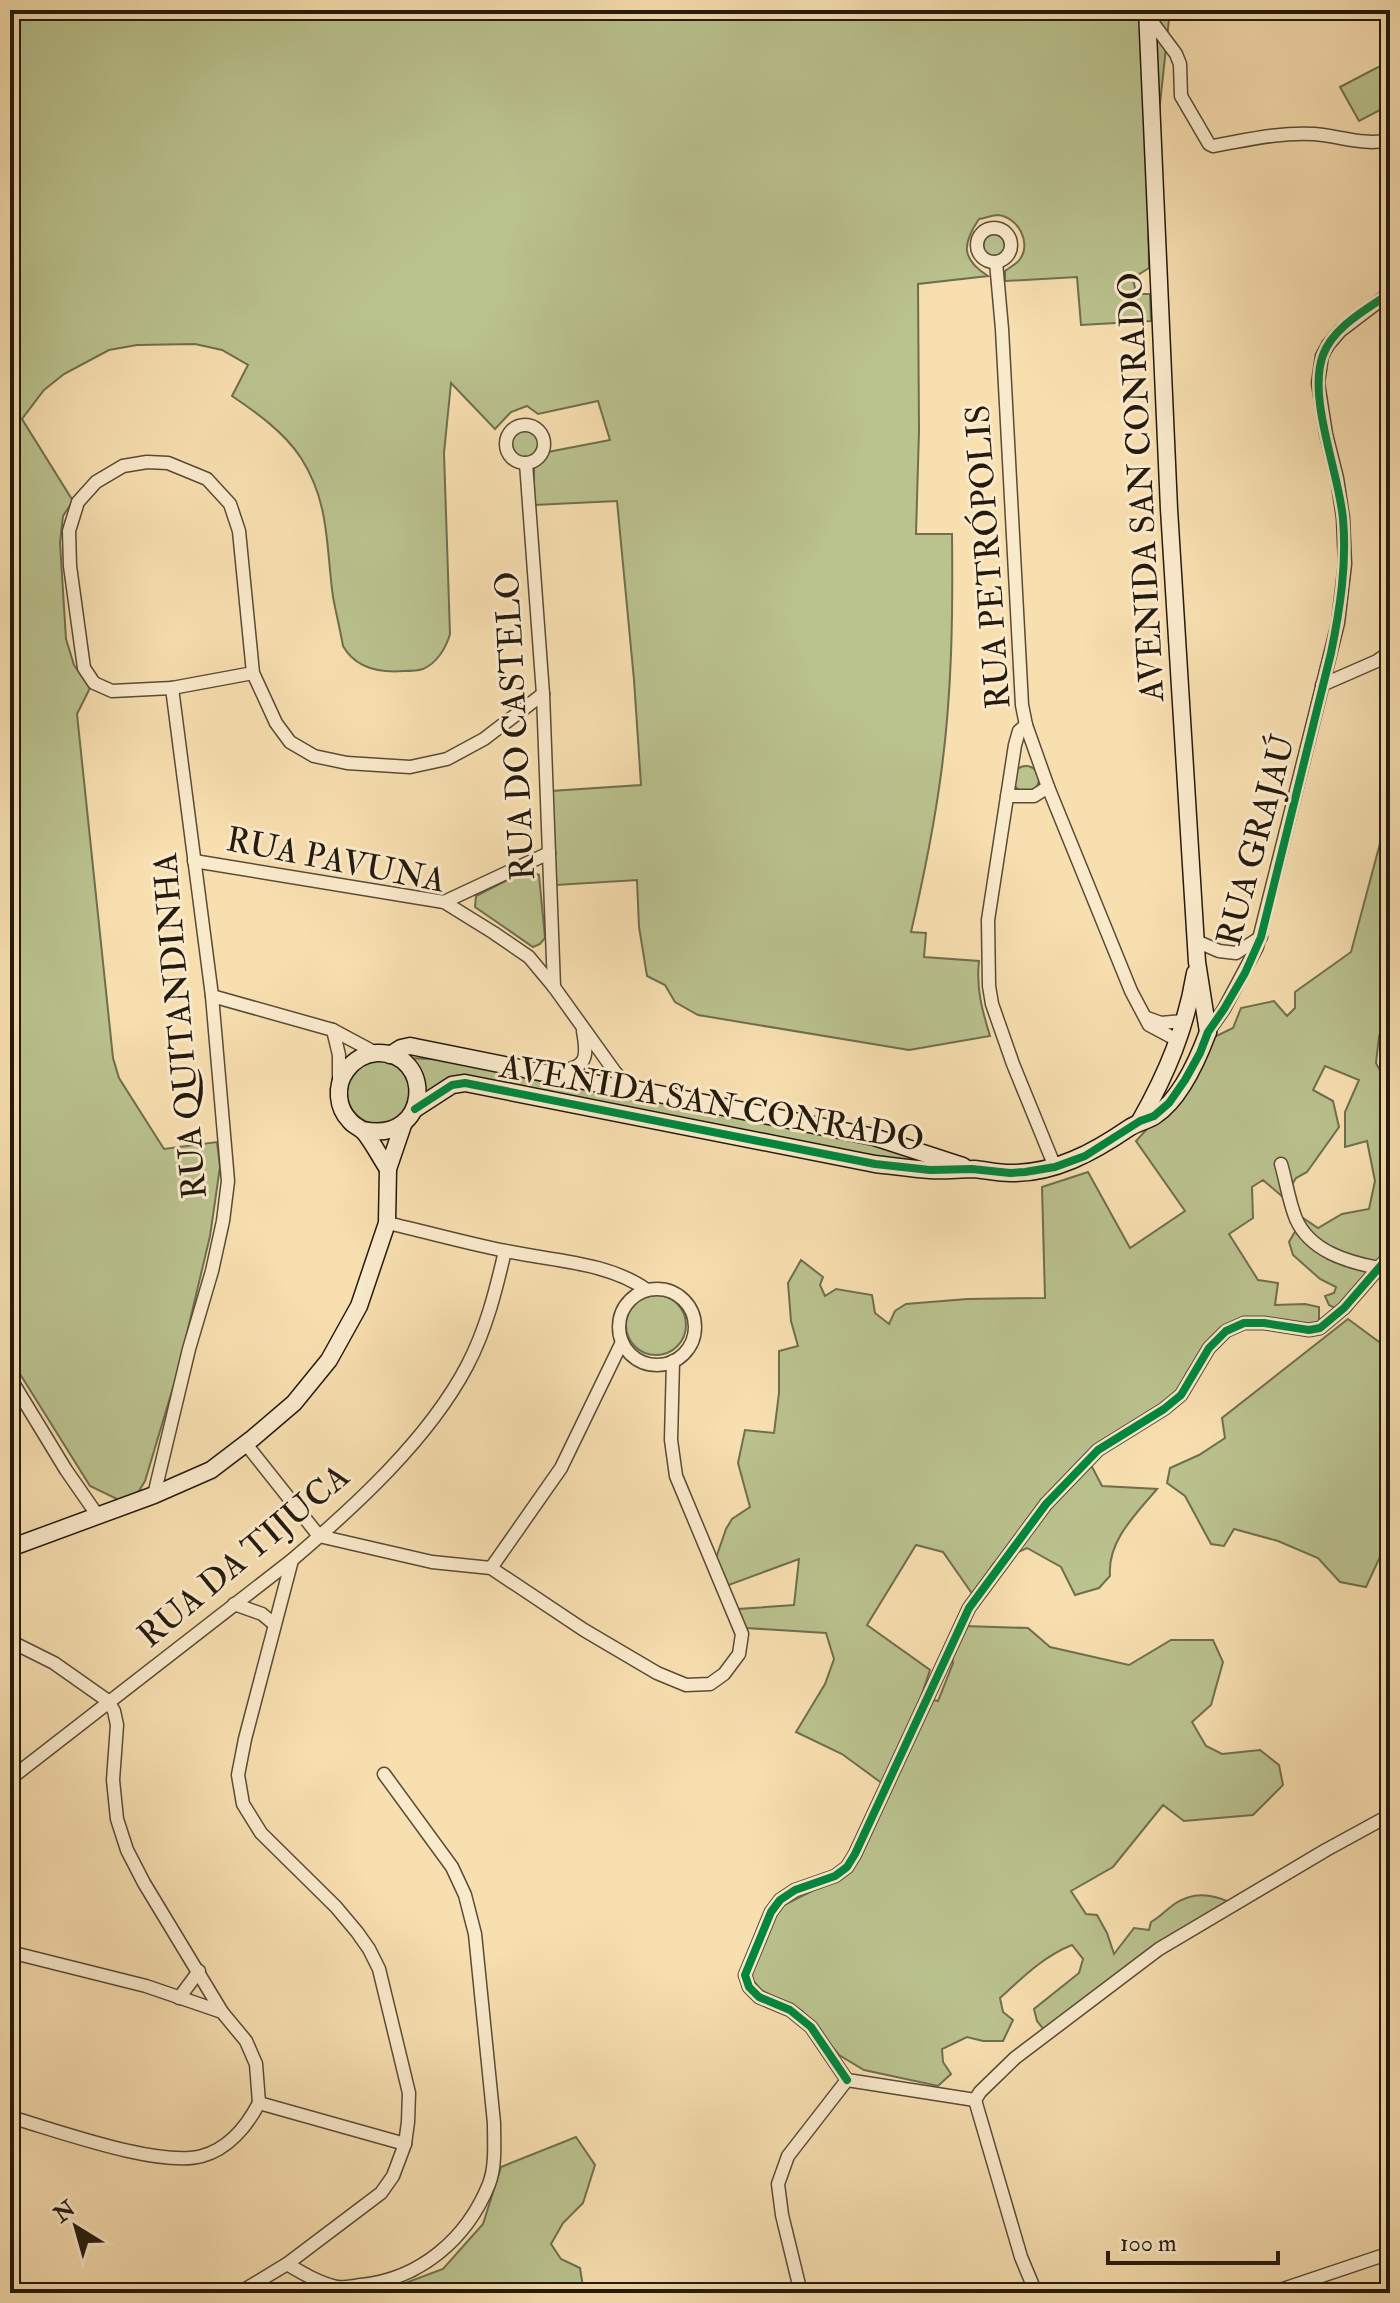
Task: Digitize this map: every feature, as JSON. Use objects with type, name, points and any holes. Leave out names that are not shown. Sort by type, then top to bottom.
[{"type":"street","points":[[1147,12],[1176,54],[1180,64],[1181,96],[1209,144],[1213,146],[1271,135],[1315,134],[1357,141],[1390,140]]},
{"type":"street","name":"AVENIDA SAN CONRADO","points":[[415,1109],[452,1085],[465,1083],[875,1164],[1010,1173],[1055,1167],[1085,1156],[1140,1121],[1154,1116],[1169,1103],[1185,1080],[1208,1032],[1197,962],[1169,509],[1147,12]]},
{"type":"street","name":"RUA PETRÓPOLIS","points":[[996,262],[1022,705],[1026,725],[1131,991],[1149,1025],[1179,1041]]},
{"type":"street","name":"RUA GRAJAÚ","points":[[1208,1032],[1245,973],[1261,937],[1331,653],[1345,564],[1343,518],[1318,383],[1320,368],[1328,345],[1340,331],[1389,296]]},
{"type":"street","points":[[253,673],[172,688],[112,691],[94,683],[84,668],[70,566],[69,531],[78,502],[96,482],[123,466],[168,463],[207,479],[230,504],[239,531],[253,673],[276,723],[290,742],[314,756],[347,763],[410,767],[447,759],[484,739],[543,694]]},
{"type":"street","name":"RUA DO CASTELO","points":[[526,463],[543,694],[554,987]]},
{"type":"street","points":[[1322,685],[1377,661],[1390,652]]},
{"type":"street","name":"RUA QUITANDINHA","points":[[154,1495],[212,1271],[228,1181],[212,996],[172,688]]},
{"type":"street","points":[[1026,725],[1019,731],[1015,745],[988,920],[989,986],[992,1004],[1013,1064],[1055,1167]]},
{"type":"street","points":[[1007,796],[1034,796],[1048,787]]},
{"type":"street","points":[[444,902],[549,853]]},
{"type":"street","name":"RUA PAVUNA","points":[[194,861],[444,902],[529,957],[629,1088]]},
{"type":"street","points":[[1196,941],[1219,951],[1236,953],[1261,937]]},
{"type":"street","points":[[1236,953],[1245,973]]},
{"type":"street","name":"AVENIDA SAN CONRADO","points":[[1140,1121],[1179,1041],[1197,962]]},
{"type":"street","points":[[10,1548],[154,1495],[211,1470],[294,1403],[329,1360],[359,1306],[387,1223],[388,1169],[403,1125],[415,1109],[418,1096],[417,1083],[411,1070],[402,1061],[333,1030],[212,996]]},
{"type":"street","points":[[1144,1017],[1161,1023],[1197,1022],[1208,1032]]},
{"type":"street","points":[[553,1073],[574,1069],[583,1062],[586,1052],[583,1027]]},
{"type":"street","points":[[333,1030],[339,1055],[339,1099],[351,1123],[377,1133],[403,1125]]},
{"type":"street","points":[[1179,1041],[1200,1053]]},
{"type":"street","name":"AVENIDA SAN CONRADO","points":[[383,1054],[410,1046],[553,1073],[874,1137],[972,1169]]},
{"type":"street","points":[[339,1085],[352,1063],[363,1056],[383,1054]]},
{"type":"street","points":[[363,1130],[388,1169]]},
{"type":"street","points":[[1281,1164],[1296,1220],[1317,1246],[1350,1263],[1379,1268]]},
{"type":"street","points":[[387,1223],[505,1251],[606,1270],[631,1279],[647,1290]]},
{"type":"street","name":"RUA DA TIJUCA","points":[[10,1779],[292,1560],[382,1475],[444,1403],[467,1366],[484,1326],[505,1251]]},
{"type":"street","points":[[975,2100],[847,2080],[811,2027],[790,2010],[759,1997],[749,1987],[745,1975],[771,1912],[780,1900],[795,1890],[835,1876],[847,1867],[969,1608],[1046,1504],[1074,1473],[1098,1450],[1181,1395],[1209,1348],[1226,1331],[1244,1323],[1309,1330],[1320,1328],[1344,1308],[1390,1255]]},
{"type":"street","points":[[659,1288],[672,1291],[690,1308],[694,1320],[695,1332],[691,1344],[683,1354],[664,1364],[647,1364],[632,1355],[622,1342],[619,1329],[620,1316],[626,1304],[635,1295],[647,1290],[659,1288]]},
{"type":"street","points":[[491,1568],[561,1468],[622,1342]]},
{"type":"street","points":[[246,1444],[319,1536],[432,1562],[491,1568],[584,1630],[657,1673],[686,1685],[710,1684],[724,1674],[739,1654],[742,1634],[676,1476],[671,1440],[673,1361]]},
{"type":"street","points":[[10,1378],[98,1516]]},
{"type":"street","points":[[239,2293],[287,2264],[381,2193],[393,2176],[405,2144],[408,2122],[409,2093],[379,1969],[369,1949],[336,1907],[261,1833],[243,1804],[238,1775],[292,1560]]},
{"type":"street","points":[[234,1604],[262,1614],[274,1624]]},
{"type":"street","points":[[10,1641],[54,1663],[108,1701],[114,1711],[117,1725],[113,1780],[117,1819],[127,1850],[222,2012],[246,2041],[256,2064],[259,2103],[251,2118],[227,2145],[204,2156],[181,2159],[123,2149],[10,2117]]},
{"type":"street","points":[[287,2264],[307,2276],[339,2287],[375,2284],[412,2272],[454,2239],[471,2219],[490,2182],[494,2123],[475,1934],[465,1895],[452,1867],[384,1774]]},
{"type":"street","points":[[1036,2293],[1021,2257],[975,2100],[980,2092],[1015,2058],[1159,1949],[1390,1815]]},
{"type":"street","points":[[10,1952],[146,1986],[222,2012]]},
{"type":"street","points":[[179,1998],[199,1971]]},
{"type":"street","points":[[801,2293],[782,2215],[778,2184],[788,2156],[847,2080]]},
{"type":"street","points":[[259,2103],[405,2144]]},
{"type":"street","points":[[1271,2293],[1390,2253]]},
{"type":"green space","points":[[10,10],[1170,10],[1148,216],[1149,268],[1133,278],[1136,294],[1150,294],[1151,321],[1081,325],[1077,277],[1005,281],[1005,271],[1019,261],[1023,253],[1024,239],[1012,220],[998,215],[979,219],[967,244],[969,257],[988,276],[918,284],[916,534],[952,534],[952,594],[945,744],[932,834],[911,932],[926,933],[924,957],[979,961],[980,999],[990,1036],[909,1050],[698,1015],[675,1002],[665,985],[647,976],[639,927],[637,880],[556,885],[551,791],[641,785],[617,501],[534,505],[534,464],[548,452],[610,440],[598,401],[538,414],[527,406],[511,412],[495,429],[451,383],[444,453],[450,634],[433,663],[423,669],[395,671],[362,665],[343,646],[333,597],[322,509],[310,475],[287,440],[232,396],[248,365],[222,350],[195,344],[137,345],[109,350],[64,374],[44,390],[22,419],[73,501],[63,516],[60,543],[66,639],[74,665],[90,688],[77,714],[113,1058],[119,1078],[164,1149],[217,1142],[220,1167],[210,1236],[178,1371],[145,1481],[136,1496],[123,1502],[90,1486],[10,1358]]},
{"type":"green space","points":[[1380,66],[1390,85],[1390,105],[1359,121],[1340,87]]},
{"type":"green space","points":[[994,233],[1003,236],[1006,245],[1003,254],[994,257],[985,254],[982,245],[985,236]]},
{"type":"green space","points":[[525,430],[536,434],[540,445],[536,456],[525,460],[514,456],[510,445],[514,434]]},
{"type":"green space","points":[[1026,766],[1035,770],[1039,779],[1035,788],[1026,792],[1017,788],[1013,779],[1017,770]]},
{"type":"green space","points":[[1390,806],[1390,1022],[1379,1036],[1376,1063],[1390,1090],[1390,1250],[1351,1295],[1335,1308],[1329,1305],[1325,1296],[1334,1293],[1336,1287],[1320,1279],[1293,1255],[1289,1242],[1303,1218],[1318,1228],[1342,1214],[1369,1209],[1375,1181],[1367,1141],[1345,1147],[1345,1112],[1359,1080],[1325,1066],[1313,1090],[1333,1101],[1339,1127],[1307,1172],[1296,1178],[1284,1198],[1263,1180],[1252,1187],[1253,1218],[1229,1234],[1258,1280],[1278,1283],[1275,1305],[1319,1307],[1319,1322],[1308,1326],[1242,1318],[1175,1396],[1090,1463],[1102,1486],[1157,1489],[1118,1540],[1110,1563],[1110,1576],[1099,1588],[1075,1595],[1061,1567],[1027,1548],[994,1563],[973,1595],[943,1552],[916,1545],[867,1625],[930,1670],[921,1697],[938,1701],[964,1626],[1028,1628],[1050,1647],[1129,1665],[1171,1640],[1213,1640],[1223,1662],[1211,1705],[1192,1722],[1206,1746],[1222,1754],[1260,1750],[1279,1765],[1283,1785],[1253,1815],[1184,1821],[1163,1805],[1113,1867],[1071,1891],[1086,1914],[1097,1915],[1114,1954],[1134,1928],[1149,1930],[1151,1922],[1180,1901],[1201,1895],[1229,1902],[1045,2031],[1037,2021],[1034,2009],[1079,1973],[1083,1959],[1072,1945],[1043,1961],[1000,1998],[1003,2012],[1013,2020],[1003,2041],[967,2037],[942,2049],[943,2062],[951,2074],[938,2086],[864,2070],[839,2055],[802,2011],[761,1990],[750,1977],[778,1908],[850,1872],[883,1784],[842,1754],[796,1732],[825,1684],[834,1659],[826,1633],[746,1628],[738,1609],[794,1605],[799,1559],[726,1586],[716,1558],[732,1519],[750,1507],[738,1463],[745,1430],[774,1433],[779,1393],[779,1351],[798,1346],[791,1321],[788,1283],[801,1260],[823,1277],[820,1285],[825,1296],[836,1289],[872,1295],[875,1313],[889,1324],[895,1311],[906,1304],[1045,1298],[1042,1187],[1088,1172],[1130,1248],[1185,1211],[1136,1141],[1169,1105],[1204,1042],[1233,1028],[1241,1008],[1274,1001],[1287,1016],[1295,1008],[1295,992],[1351,952]]},
{"type":"green space","points":[[527,870],[539,875],[545,938],[533,947],[475,907],[476,896]]},
{"type":"green space","points":[[404,1058],[463,1063],[870,1143],[930,1159],[930,1168],[482,1079],[421,1102]]},
{"type":"green space","points":[[379,1060],[397,1066],[405,1074],[411,1092],[405,1110],[397,1118],[379,1124],[361,1118],[353,1110],[347,1092],[353,1074],[361,1066]]},
{"type":"green space","points":[[656,1295],[677,1304],[686,1325],[677,1346],[656,1355],[635,1346],[626,1325],[635,1304]]},
{"type":"green space","points":[[1348,1319],[1390,1350],[1390,1529],[1366,1587],[1340,1582],[1318,1558],[1278,1541],[1234,1529],[1224,1546],[1211,1544],[1185,1496],[1167,1483],[1170,1468],[1199,1455],[1225,1438],[1222,1418]]},
{"type":"green space","points":[[576,2137],[595,2165],[583,2203],[563,2223],[551,2244],[561,2259],[580,2268],[584,2293],[367,2293],[384,2291],[443,2269],[483,2224],[501,2167]]},
{"type":"cycle path","points":[[415,1109],[452,1085],[465,1083],[875,1164],[1010,1173],[1055,1167],[1085,1156],[1140,1121],[1154,1116],[1169,1103],[1185,1080],[1208,1032],[1245,973],[1261,937],[1331,653],[1342,586],[1343,519],[1321,413],[1319,372],[1323,355],[1334,336],[1390,293]]},
{"type":"cycle path","points":[[847,2080],[811,2027],[790,2010],[759,1997],[749,1987],[745,1975],[771,1912],[780,1900],[795,1890],[835,1876],[847,1867],[855,1854],[969,1608],[1046,1504],[1098,1450],[1181,1395],[1209,1348],[1226,1331],[1244,1323],[1309,1330],[1320,1328],[1344,1308],[1390,1255]]}]
